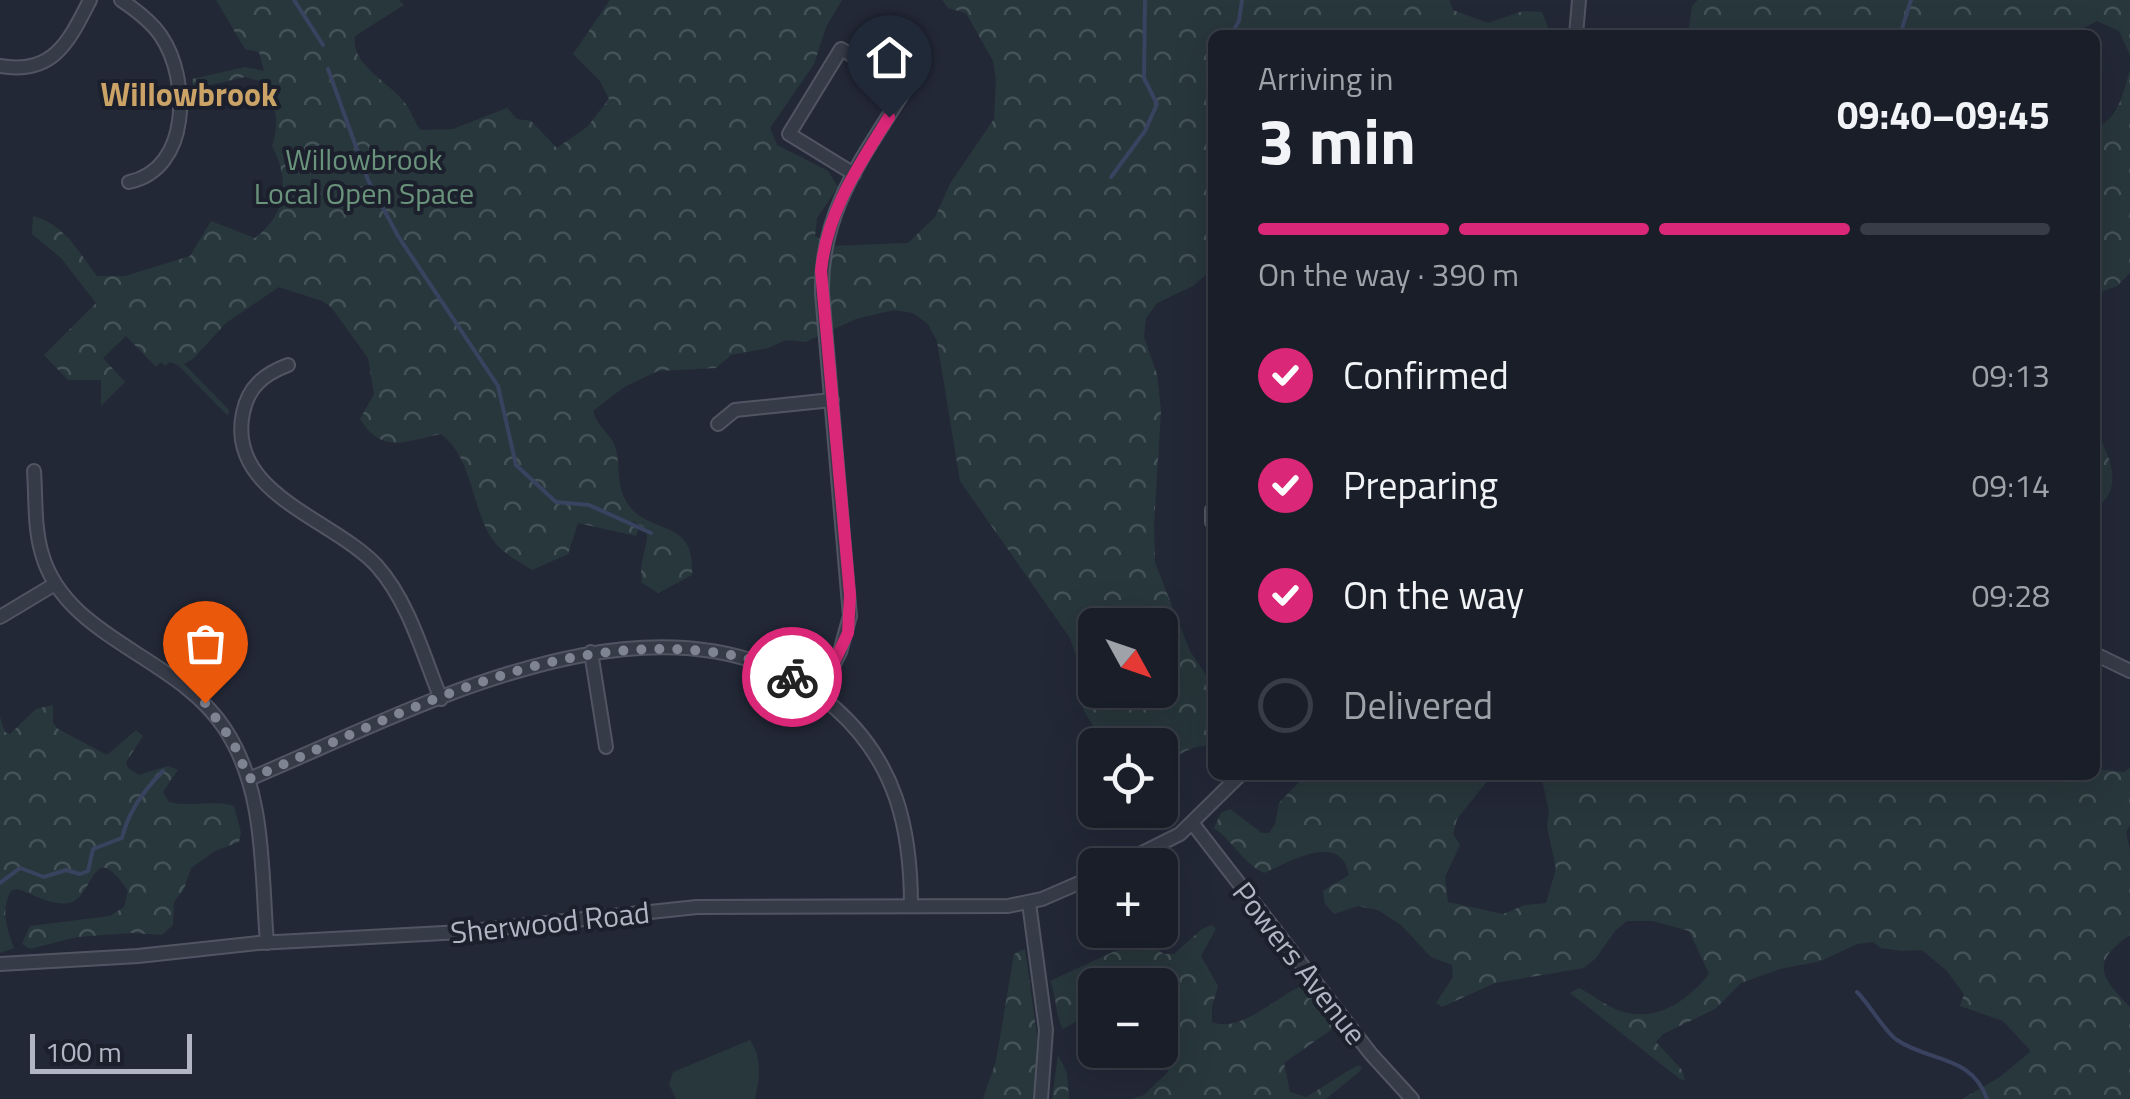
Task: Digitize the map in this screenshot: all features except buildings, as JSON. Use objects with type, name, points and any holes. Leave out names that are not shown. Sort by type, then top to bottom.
[{"type":"street","points":[[0,66],[24,68],[56,55],[68,42],[90,0]]},
{"type":"street","points":[[121,0],[163,38],[179,76],[181,95],[176,131],[164,160],[143,179],[130,182]]},
{"type":"street","points":[[1576,30],[1579,0]]},
{"type":"street","points":[[819,694],[840,652],[850,616],[821,271],[833,216],[906,88],[842,49],[789,134],[854,174]]},
{"type":"street","points":[[288,366],[268,372],[249,394],[241,426],[246,458],[265,484],[349,542],[379,569],[402,606],[441,699]]},
{"type":"street","points":[[718,424],[735,410],[832,400]]},
{"type":"street","points":[[34,471],[39,540],[55,584],[92,622],[193,690],[225,728],[249,779],[256,814],[267,943]]},
{"type":"street","points":[[0,617],[55,584]]},
{"type":"street","points":[[249,779],[523,668],[591,652],[671,648],[735,656],[784,672],[819,694],[874,752],[899,802],[911,855],[911,906]]},
{"type":"street","points":[[591,652],[606,747]]},
{"type":"street","points":[[2100,656],[2130,671]]},
{"type":"street","points":[[1152,848],[1193,824],[1235,780]]},
{"type":"street","name":"Powers Avenue","points":[[1193,824],[1371,1054],[1412,1099]]},
{"type":"street","name":"Sherwood Road","points":[[0,964],[462,932],[697,907],[981,907],[1029,903],[1078,883]]},
{"type":"street","points":[[1029,903],[1046,1030],[1041,1099]]},
{"type":"green space","name":"Willowbrook Local Open Space","points":[[216,0],[399,0],[404,5],[355,36],[355,46],[365,64],[405,103],[421,130],[453,129],[507,108],[517,119],[531,121],[557,148],[587,127],[609,99],[600,81],[573,54],[610,0],[842,0],[826,27],[814,64],[770,128],[777,145],[828,171],[838,187],[817,218],[815,236],[832,246],[908,243],[935,217],[951,182],[994,119],[993,61],[966,13],[948,8],[942,0],[1449,0],[1453,10],[1488,23],[1523,11],[1542,12],[1549,30],[1208,30],[1208,274],[1157,303],[1146,318],[1144,337],[1157,374],[1161,411],[1155,563],[1173,608],[1078,608],[1078,662],[1070,638],[960,481],[937,341],[928,324],[913,313],[894,310],[856,319],[805,342],[786,340],[731,355],[716,368],[658,371],[624,387],[593,411],[614,444],[625,499],[644,519],[678,534],[691,556],[692,575],[658,593],[642,583],[647,529],[632,521],[638,530],[636,536],[578,523],[568,554],[532,570],[503,550],[483,522],[459,455],[441,434],[396,443],[377,438],[360,419],[374,394],[368,358],[331,307],[322,301],[279,287],[226,323],[184,364],[229,410],[228,416],[179,366],[170,362],[165,366],[161,362],[156,367],[126,336],[103,358],[125,382],[101,406],[101,380],[68,380],[44,355],[96,303],[61,258],[32,234],[33,216],[62,232],[97,276],[125,276],[190,256],[211,221],[255,238],[274,218],[282,196],[281,171],[272,146],[276,121],[271,97],[263,82],[245,77],[193,89],[192,79],[245,67],[264,71],[259,52],[245,49]]},
{"type":"green space","points":[[1698,0],[2130,0],[2130,55],[2119,31],[2097,21],[2080,30],[1689,30],[1692,6]]},
{"type":"green space","points":[[2130,70],[2130,273],[2117,286],[2100,292],[2100,126],[2115,112]]},
{"type":"green space","points":[[2100,439],[2112,476],[2112,486],[2102,503]]},
{"type":"green space","points":[[1178,621],[1190,651],[1208,678],[1208,746],[1178,755],[1178,728],[1096,728],[1083,708],[1178,708]]},
{"type":"green space","points":[[53,705],[53,723],[58,729],[107,755],[136,730],[143,736],[126,762],[128,768],[139,775],[168,766],[178,770],[163,792],[169,802],[234,806],[241,833],[239,842],[215,851],[191,868],[184,889],[174,902],[173,925],[162,935],[77,937],[30,949],[22,944],[30,926],[110,916],[124,907],[128,891],[116,876],[101,868],[72,902],[58,903],[17,889],[11,891],[5,912],[14,948],[0,953],[0,717],[5,732],[10,734],[36,709]]},
{"type":"green space","points":[[2130,768],[2130,825],[2126,832],[2130,851],[2130,935],[2109,953],[2104,970],[2112,987],[2130,1007],[2130,1099],[1962,1099],[2000,1077],[2029,1049],[2003,1021],[1960,1006],[1964,994],[1946,970],[1922,950],[1881,948],[1873,942],[1741,983],[1715,1009],[1663,1034],[1656,1042],[1682,1070],[1685,1080],[1680,1079],[1570,993],[1579,988],[1628,1013],[1652,1013],[1674,1005],[1709,974],[1689,931],[1653,921],[1627,921],[1584,968],[1495,983],[1442,1007],[1436,1003],[1453,977],[1452,965],[1431,957],[1401,925],[1378,910],[1358,906],[1334,914],[1325,904],[1323,891],[1349,875],[1344,861],[1335,854],[1312,853],[1264,873],[1214,828],[1221,813],[1230,809],[1262,833],[1269,833],[1279,803],[1301,780],[1488,780],[1457,819],[1453,834],[1460,845],[1445,877],[1448,902],[1503,914],[1525,905],[1546,903],[1556,869],[1542,780],[2100,780],[2100,770],[2124,772]]},
{"type":"green space","points":[[1212,925],[1216,929],[1201,956],[1218,986],[1212,1022],[1235,1023],[1302,986],[1335,1027],[1284,1063],[1290,1092],[1306,1097],[1358,1065],[1360,1071],[1326,1099],[1132,1099],[1144,1095],[1168,1068],[1178,1068],[1178,968],[1078,968],[1127,948],[1155,948],[1174,954]]},
{"type":"green space","points":[[1025,949],[1037,1035],[1034,1099],[983,1099],[996,1061],[1014,954]]},
{"type":"green space","points":[[1078,968],[1078,1021],[1063,1029],[1059,1018],[1050,981]]},
{"type":"green space","points":[[750,1040],[759,1068],[755,1099],[676,1099],[669,1084],[673,1072]]},
{"type":"green space","points":[[1058,1055],[1067,1073],[1069,1099],[1052,1099]]},
{"type":"waterway","points":[[294,0],[323,45]]},
{"type":"waterway","points":[[1111,177],[1145,131],[1157,104],[1144,78],[1145,0]]},
{"type":"waterway","points":[[1234,30],[1242,0]]},
{"type":"waterway","points":[[1902,30],[1911,0]]},
{"type":"waterway","points":[[328,69],[368,180],[398,236],[498,386],[516,465],[556,502],[589,505],[651,533]]},
{"type":"waterway","points":[[0,883],[20,868],[44,877],[66,870],[80,874],[88,871],[93,849],[122,838],[138,802],[163,771]]},
{"type":"waterway","points":[[1857,992],[1897,1040],[1971,1074],[1987,1099]]},
{"type":"way so far","points":[[205,703],[233,742],[249,779],[494,677],[591,652],[631,648],[705,651],[760,663],[792,677]]},
{"type":"district","name":"Willowbrook","points":[[189,94]]},
{"type":"route","points":[[792,677],[819,694],[848,633],[850,595],[821,271],[826,237],[841,196],[889,117]]}]
